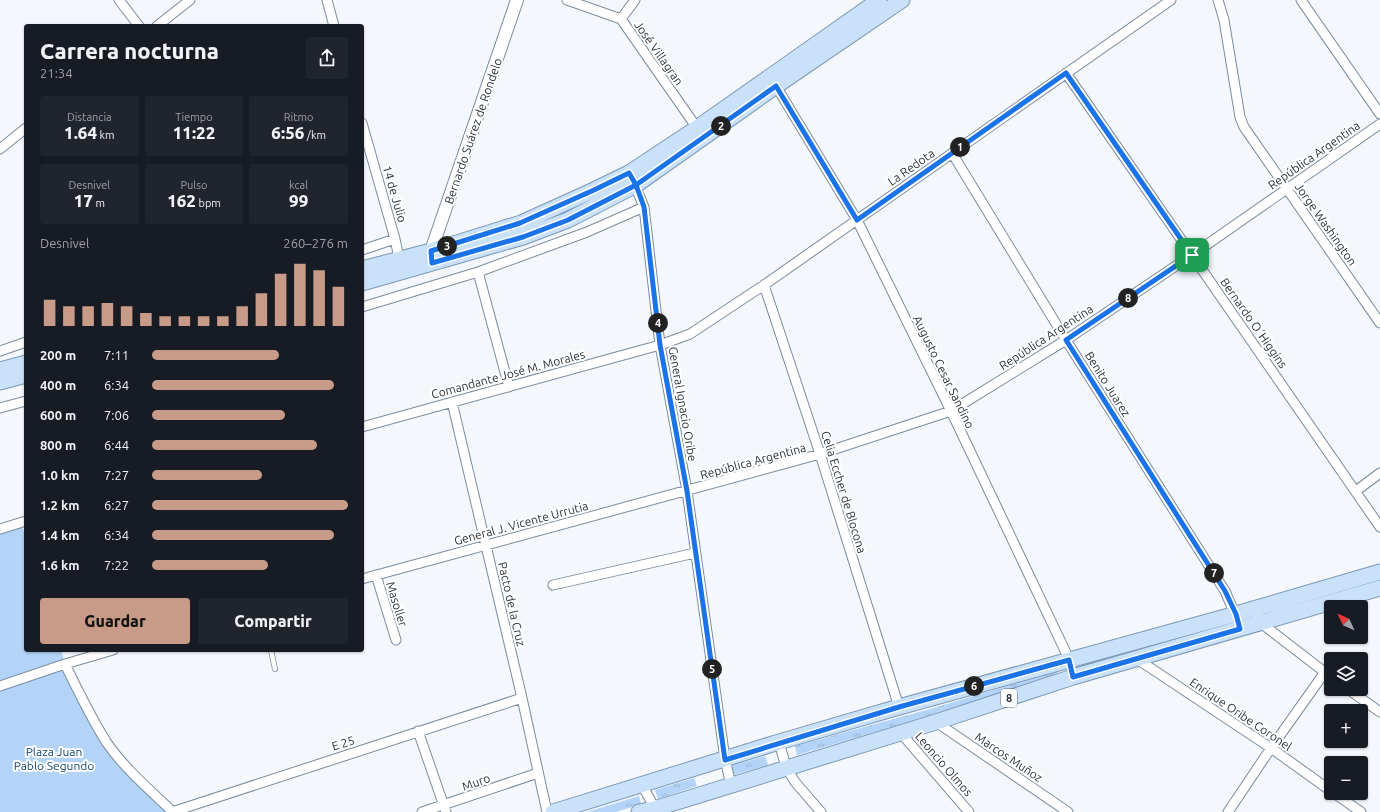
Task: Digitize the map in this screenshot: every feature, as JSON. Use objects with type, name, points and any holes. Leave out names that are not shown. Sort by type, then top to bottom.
[{"type":"main road","points":[[632,179],[696,128],[880,0]]},
{"type":"main road","points":[[364,269],[401,265],[432,257],[520,223],[594,190],[632,179],[776,86],[902,0]]},
{"type":"main road","points":[[364,282],[401,265]]},
{"type":"main road","points":[[0,370],[24,364]]},
{"type":"main road","points":[[0,382],[24,376]]},
{"type":"main road","name":"8","points":[[553,812],[725,760],[779,742],[899,707],[1236,614],[1380,572]]},
{"type":"main road","name":"8","points":[[639,812],[656,810],[786,767],[936,722],[1073,677],[1380,588]]},
{"type":"street","points":[[119,0],[137,24]]},
{"type":"street","points":[[160,24],[190,0]]},
{"type":"street","points":[[327,0],[333,24]]},
{"type":"street","name":"Bernardo Suárez de Rondelo","points":[[432,257],[517,0]]},
{"type":"street","name":"José Villagran","points":[[567,0],[621,19],[696,128]]},
{"type":"street","points":[[621,19],[635,0]]},
{"type":"street","name":"La Redota","points":[[660,345],[690,334],[764,285],[1172,0]]},
{"type":"street","name":"Jorge Washington","points":[[1218,0],[1224,20],[1240,117],[1244,128],[1380,323]]},
{"type":"street","points":[[1301,0],[1380,114]]},
{"type":"street","name":"Bernardo O´Higgins","points":[[1066,73],[1380,527]]},
{"type":"street","name":"Augusto Cesar Sandino","points":[[776,86],[857,220],[951,411],[1069,660],[1073,677]]},
{"type":"street","name":"República Argentina","points":[[687,491],[820,454],[951,411],[1066,340],[1192,255],[1380,124]]},
{"type":"street","points":[[0,149],[24,130]]},
{"type":"street","name":"14 de Julio","points":[[364,131],[401,265]]},
{"type":"street","name":"Benito Juarez","points":[[952,153],[1066,340],[1225,591],[1236,614],[1240,629]]},
{"type":"street","name":"General Ignacio Oribe","points":[[632,179],[644,207],[660,345],[687,491],[725,760],[731,785]]},
{"type":"street","points":[[364,306],[478,272],[587,232],[644,207]]},
{"type":"street","points":[[364,249],[395,239]]},
{"type":"street","points":[[478,272],[509,387]]},
{"type":"street","name":"Celia Eccher de Blocona","points":[[764,285],[820,454],[899,707]]},
{"type":"street","points":[[0,351],[24,343]]},
{"type":"street","name":"Comandante José M. Morales","points":[[364,426],[660,345]]},
{"type":"street","points":[[0,408],[24,402]]},
{"type":"street","name":"Pacto de la Cruz","points":[[452,402],[522,698],[547,812]]},
{"type":"street","points":[[1356,491],[1380,473]]},
{"type":"street","name":"General J. Vicente Urrutia","points":[[364,578],[687,491]]},
{"type":"street","points":[[0,529],[24,523]]},
{"type":"street","points":[[553,585],[696,553]]},
{"type":"street","name":"Masoller","points":[[376,575],[396,640]]},
{"type":"street","points":[[1256,608],[1261,623],[1324,671]]},
{"type":"street","points":[[0,686],[106,652]]},
{"type":"street","name":"Enrique Oribe Coronel","points":[[1137,659],[1271,748],[1324,786]]},
{"type":"street","points":[[65,664],[85,704],[108,744],[124,764],[173,812]]},
{"type":"street","points":[[1228,812],[1271,748],[1324,679]]},
{"type":"street","points":[[1358,696],[1380,712]]},
{"type":"street","name":"E 25","points":[[173,812],[522,698]]},
{"type":"street","name":"Marcos Muñoz","points":[[936,722],[1068,812]]},
{"type":"street","points":[[418,731],[445,809]]},
{"type":"street","name":"Leoncio Olmos","points":[[900,732],[969,812]]},
{"type":"street","points":[[779,742],[786,767],[795,782],[821,812]]},
{"type":"street","name":"Muro","points":[[422,812],[445,809],[538,773]]},
{"type":"street","points":[[642,785],[656,810]]},
{"type":"street","points":[[1344,800],[1361,812]]},
{"type":"lane","points":[[272,652],[276,669]]},
{"type":"green space","name":"Plaza Juan Pablo Segundo","points":[[21,523],[24,533],[24,652],[62,652],[65,664],[108,744],[173,812],[0,812],[0,529]]},
{"type":"green space","points":[[1224,624],[1225,627],[1081,669],[1080,666]]},
{"type":"green space","points":[[1057,671],[1059,675],[961,707],[797,755],[795,746],[930,709]]},
{"type":"green space","points":[[765,756],[768,765],[733,775],[730,766]]},
{"type":"green space","points":[[694,778],[697,786],[658,799],[655,790]]},
{"type":"green space","points":[[639,796],[641,804],[616,812],[587,812]]},
{"type":"route","points":[[1192,255],[1066,73],[857,220],[776,86],[636,185],[568,220],[523,237],[432,263],[431,251],[520,223],[629,173],[636,185],[644,207],[660,345],[687,491],[725,760],[779,742],[899,707],[1069,660],[1073,677],[1240,629],[1236,614],[1225,591],[1066,340],[1192,255]]}]
